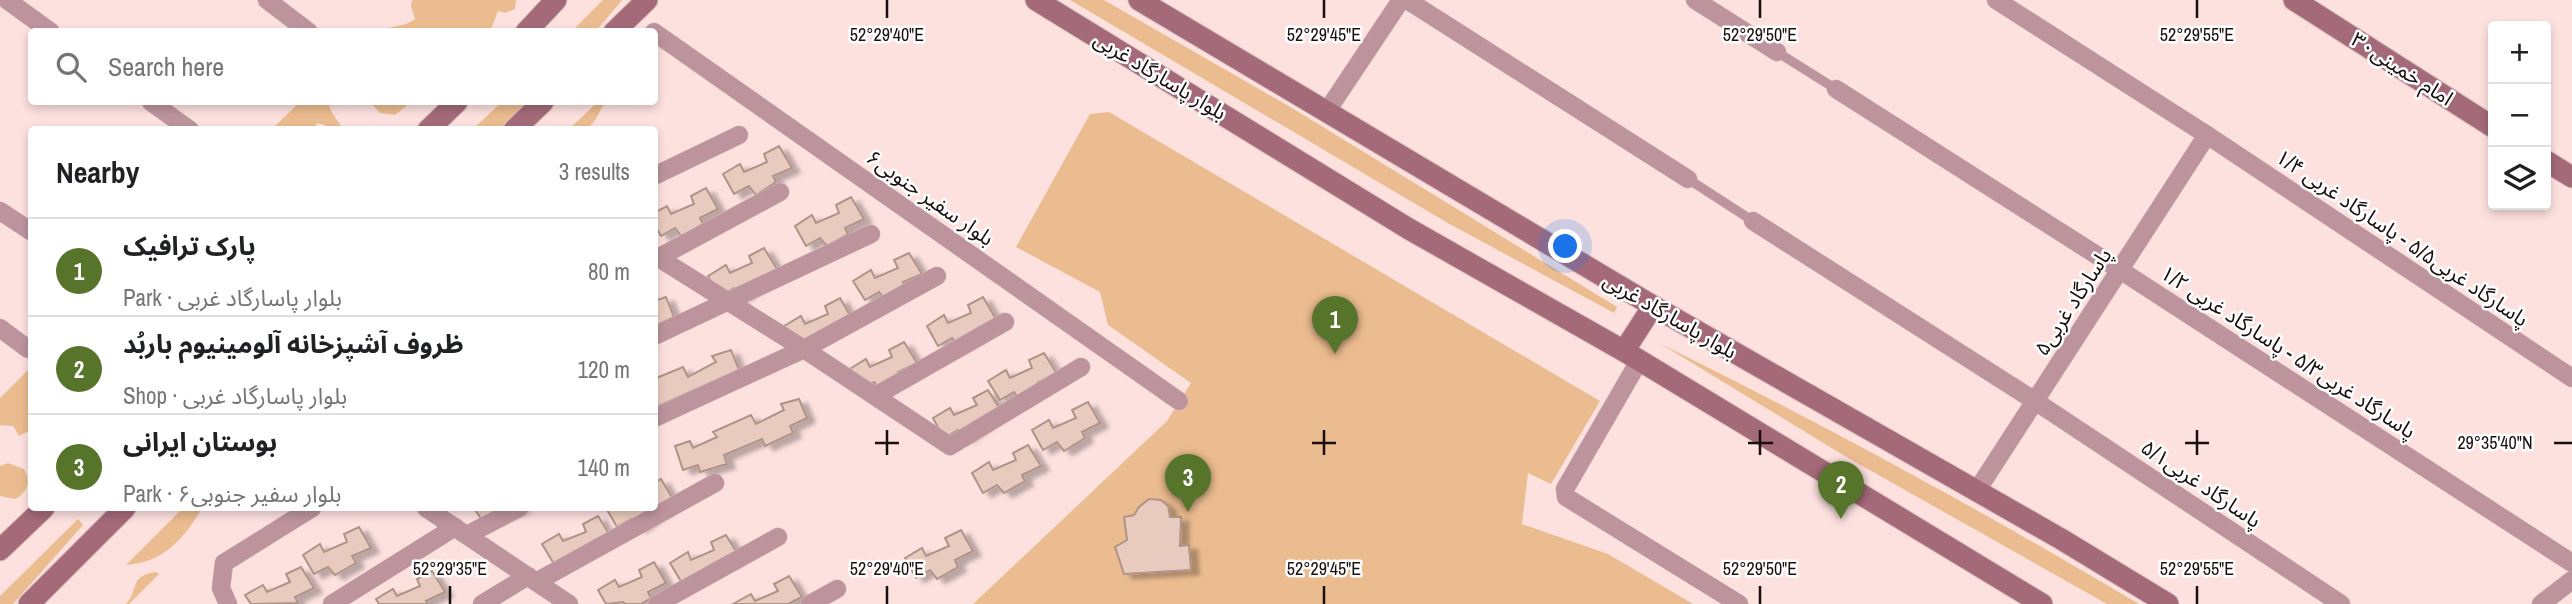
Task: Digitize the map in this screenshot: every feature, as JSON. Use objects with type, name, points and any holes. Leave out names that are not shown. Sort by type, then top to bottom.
[{"type":"main road","points":[[530,28],[556,0]]},
{"type":"main road","points":[[618,28],[647,0]]},
{"type":"main road","name":"بلوار پاسارگاد غربی","points":[[1037,0],[1409,229],[1632,356],[2042,604]]},
{"type":"main road","name":"بلوار پاسارگاد غربی","points":[[1139,0],[1653,306],[2061,539],[2168,604]]},
{"type":"main road","name":"امام خمینی۳۰","points":[[2308,3],[2488,124]]},
{"type":"main road","points":[[432,126],[454,105]]},
{"type":"main road","points":[[518,126],[539,105]]},
{"type":"main road","points":[[2551,164],[2572,177]]},
{"type":"main road","points":[[1632,356],[1653,306]]},
{"type":"main road","points":[[0,550],[41,511]]},
{"type":"main road","points":[[29,604],[117,511]]},
{"type":"street","points":[[7,0],[46,28]]},
{"type":"street","points":[[267,0],[304,28]]},
{"type":"street","points":[[1327,111],[1401,0]]},
{"type":"street","points":[[1407,0],[1688,180]]},
{"type":"street","points":[[1695,0],[1777,52]]},
{"type":"street","name":"پاسارگاد غربی۵/۵ - پاسارگاد غربی ۱/۴","points":[[1996,0],[2207,135],[2572,378]]},
{"type":"street","name":"بلوار سفیر جنوبی۶","points":[[636,8],[651,28]]},
{"type":"street","name":"بلوار سفیر جنوبی۶","points":[[658,35],[1179,401]]},
{"type":"street","name":"پاسارگاد غربی۵/۳ - پاسارگاد غربی ۱/۲","points":[[1836,89],[2572,563]]},
{"type":"street","points":[[154,105],[184,126]]},
{"type":"street","points":[[658,174],[739,135]]},
{"type":"street","name":"پاسارگاد غربی۵","points":[[1976,492],[2207,135]]},
{"type":"street","points":[[658,256],[780,192]]},
{"type":"street","points":[[0,211],[28,229]]},
{"type":"street","name":"پاسارگاد غربی۵/۱","points":[[1754,221],[2035,401],[2341,604]]},
{"type":"street","points":[[658,334],[871,234]]},
{"type":"street","points":[[658,258],[804,349],[950,446],[1081,367]]},
{"type":"street","points":[[658,416],[804,349],[937,276]]},
{"type":"street","points":[[875,396],[1005,322]]},
{"type":"street","points":[[0,328],[28,349]]},
{"type":"street","points":[[1632,356],[1565,489],[1566,497],[1739,604]]},
{"type":"street","points":[[482,604],[715,484]]},
{"type":"street","points":[[228,604],[221,588],[224,563],[307,511]]},
{"type":"street","points":[[431,511],[569,604]]},
{"type":"street","points":[[332,604],[461,531],[511,511]]},
{"type":"street","points":[[657,604],[778,537]]},
{"type":"street","points":[[2541,604],[2572,580]]},
{"type":"street","points":[[810,604],[837,589]]},
{"type":"lane","points":[[1777,52],[1836,89]]},
{"type":"lane","points":[[1688,180],[1754,221]]},
{"type":"shaded area","points":[[412,0],[516,0],[515,9],[505,13],[498,11],[491,28],[388,28],[415,19]]},
{"type":"shaded area","points":[[603,0],[622,0],[599,28],[575,28]]},
{"type":"shaded area","points":[[1070,0],[1104,0],[1292,108],[1617,307],[1614,313],[1446,222]]},
{"type":"shaded area","points":[[297,105],[329,105],[341,126],[318,123],[314,126],[275,126]]},
{"type":"shaded area","points":[[373,105],[407,105],[395,115],[380,113]]},
{"type":"shaded area","points":[[499,105],[525,105],[502,126],[476,126]]},
{"type":"shaded area","points":[[595,105],[603,105],[589,126],[572,126]]},
{"type":"shaded area","points":[[1109,112],[1600,401],[1551,484],[1528,473],[1522,524],[1608,554],[1693,604],[973,604],[1167,421],[1191,383],[1108,325],[1100,292],[1016,247],[1090,114]]},
{"type":"shaded area","points":[[1661,344],[1902,469],[2139,604],[2107,604],[1843,455]]},
{"type":"shaded area","points":[[27,371],[28,432],[19,436],[13,426],[0,425],[0,398]]},
{"type":"shaded area","points":[[8,463],[24,469],[27,478],[25,490],[15,499],[0,496],[0,466]]},
{"type":"shaded area","points":[[180,511],[200,511],[188,530],[172,547],[151,559],[126,565]]},
{"type":"shaded area","points":[[78,519],[83,525],[13,604],[0,604],[0,596]]},
{"type":"shaded area","points":[[156,572],[159,574],[126,604],[138,580]]},
{"type":"building","points":[[779,146],[792,168],[773,176],[776,182],[756,195],[749,186],[734,194],[723,174],[740,164],[744,172],[767,162],[764,154]]},
{"type":"building","points":[[706,188],[718,209],[700,218],[703,224],[682,237],[675,228],[661,236],[658,231],[658,211],[667,206],[671,214],[694,204],[691,196]]},
{"type":"building","points":[[851,197],[864,219],[845,228],[848,234],[827,246],[820,238],[806,246],[795,226],[812,215],[816,223],[839,213],[836,205]]},
{"type":"building","points":[[764,248],[777,269],[741,297],[734,288],[720,296],[708,276],[726,265],[730,273],[752,263],[749,256]]},
{"type":"building","points":[[909,253],[922,274],[903,282],[906,288],[886,301],[879,292],[865,300],[853,281],[871,270],[875,278],[898,268],[894,260]]},
{"type":"building","points":[[666,297],[674,317],[658,325],[658,300]]},
{"type":"building","points":[[983,297],[996,319],[977,328],[980,334],[959,346],[952,338],[938,346],[927,326],[944,315],[948,323],[971,313],[968,305]]},
{"type":"building","points":[[840,298],[852,319],[795,346],[784,326],[801,316],[805,324],[828,314],[825,306]]},
{"type":"building","points":[[904,342],[917,363],[898,372],[901,378],[881,390],[874,382],[860,390],[848,370],[866,359],[870,367],[892,357],[889,350]]},
{"type":"building","points":[[731,350],[739,370],[658,406],[658,377],[683,367],[688,377],[716,362],[712,356]]},
{"type":"building","points":[[1044,353],[1057,374],[1038,382],[1041,388],[1021,401],[1014,392],[1000,400],[988,381],[1006,370],[1010,378],[1032,368],[1029,360]]},
{"type":"building","points":[[988,390],[1001,411],[965,438],[958,430],[944,438],[933,418],[950,408],[954,415],[977,405],[973,398]]},
{"type":"building","points":[[799,399],[807,418],[790,426],[793,433],[765,446],[762,439],[724,455],[727,464],[700,472],[698,465],[683,470],[675,446],[690,441],[693,448],[717,437],[713,432],[751,415],[756,424],[784,410],[781,404]]},
{"type":"building","points":[[1088,402],[1100,423],[1082,432],[1085,438],[1064,451],[1057,442],[1043,450],[1032,430],[1049,420],[1053,428],[1076,418],[1072,410]]},
{"type":"building","points":[[1028,445],[1041,466],[1022,475],[1025,481],[1004,493],[997,485],[983,493],[972,473],[989,462],[993,470],[1016,460],[1013,453]]},
{"type":"building","points":[[661,479],[674,501],[638,528],[631,519],[617,527],[608,511],[658,511],[658,481]]},
{"type":"building","points":[[1149,499],[1161,500],[1168,506],[1170,517],[1181,517],[1180,546],[1189,545],[1191,570],[1124,574],[1115,547],[1127,540],[1124,517],[1134,515]]},
{"type":"building","points":[[476,511],[513,511],[482,520]]},
{"type":"building","points":[[598,516],[611,537],[554,564],[542,544],[559,534],[563,541],[586,532],[583,524]]},
{"type":"building","points":[[359,527],[371,548],[352,556],[356,563],[335,575],[328,567],[314,574],[303,555],[320,544],[324,552],[347,542],[344,534]]},
{"type":"building","points":[[961,530],[973,551],[955,560],[958,567],[937,579],[930,570],[916,578],[905,558],[922,548],[926,556],[949,546],[945,538]]},
{"type":"building","points":[[726,535],[739,556],[682,583],[670,563],[688,552],[691,560],[714,550],[711,542]]},
{"type":"building","points":[[654,562],[666,583],[648,592],[651,598],[641,604],[606,604],[598,590],[615,580],[619,587],[642,577],[639,570]]},
{"type":"building","points":[[301,567],[314,588],[295,597],[298,603],[251,604],[245,595],[263,585],[267,592],[290,582],[286,574]]},
{"type":"building","points":[[432,571],[445,592],[426,601],[428,604],[379,604],[376,599],[393,589],[397,596],[420,586],[417,579]]},
{"type":"building","points":[[789,576],[802,597],[788,604],[733,604],[751,594],[755,601],[778,591],[774,584]]},
{"type":"place","name":"پارک ترافیک","points":[[1335,354]]},
{"type":"place","name":"بوستان ایرانی","points":[[1188,512]]},
{"type":"place","name":"ظروف آشپزخانه آلومینیوم باربُد","points":[[1841,519]]}]
